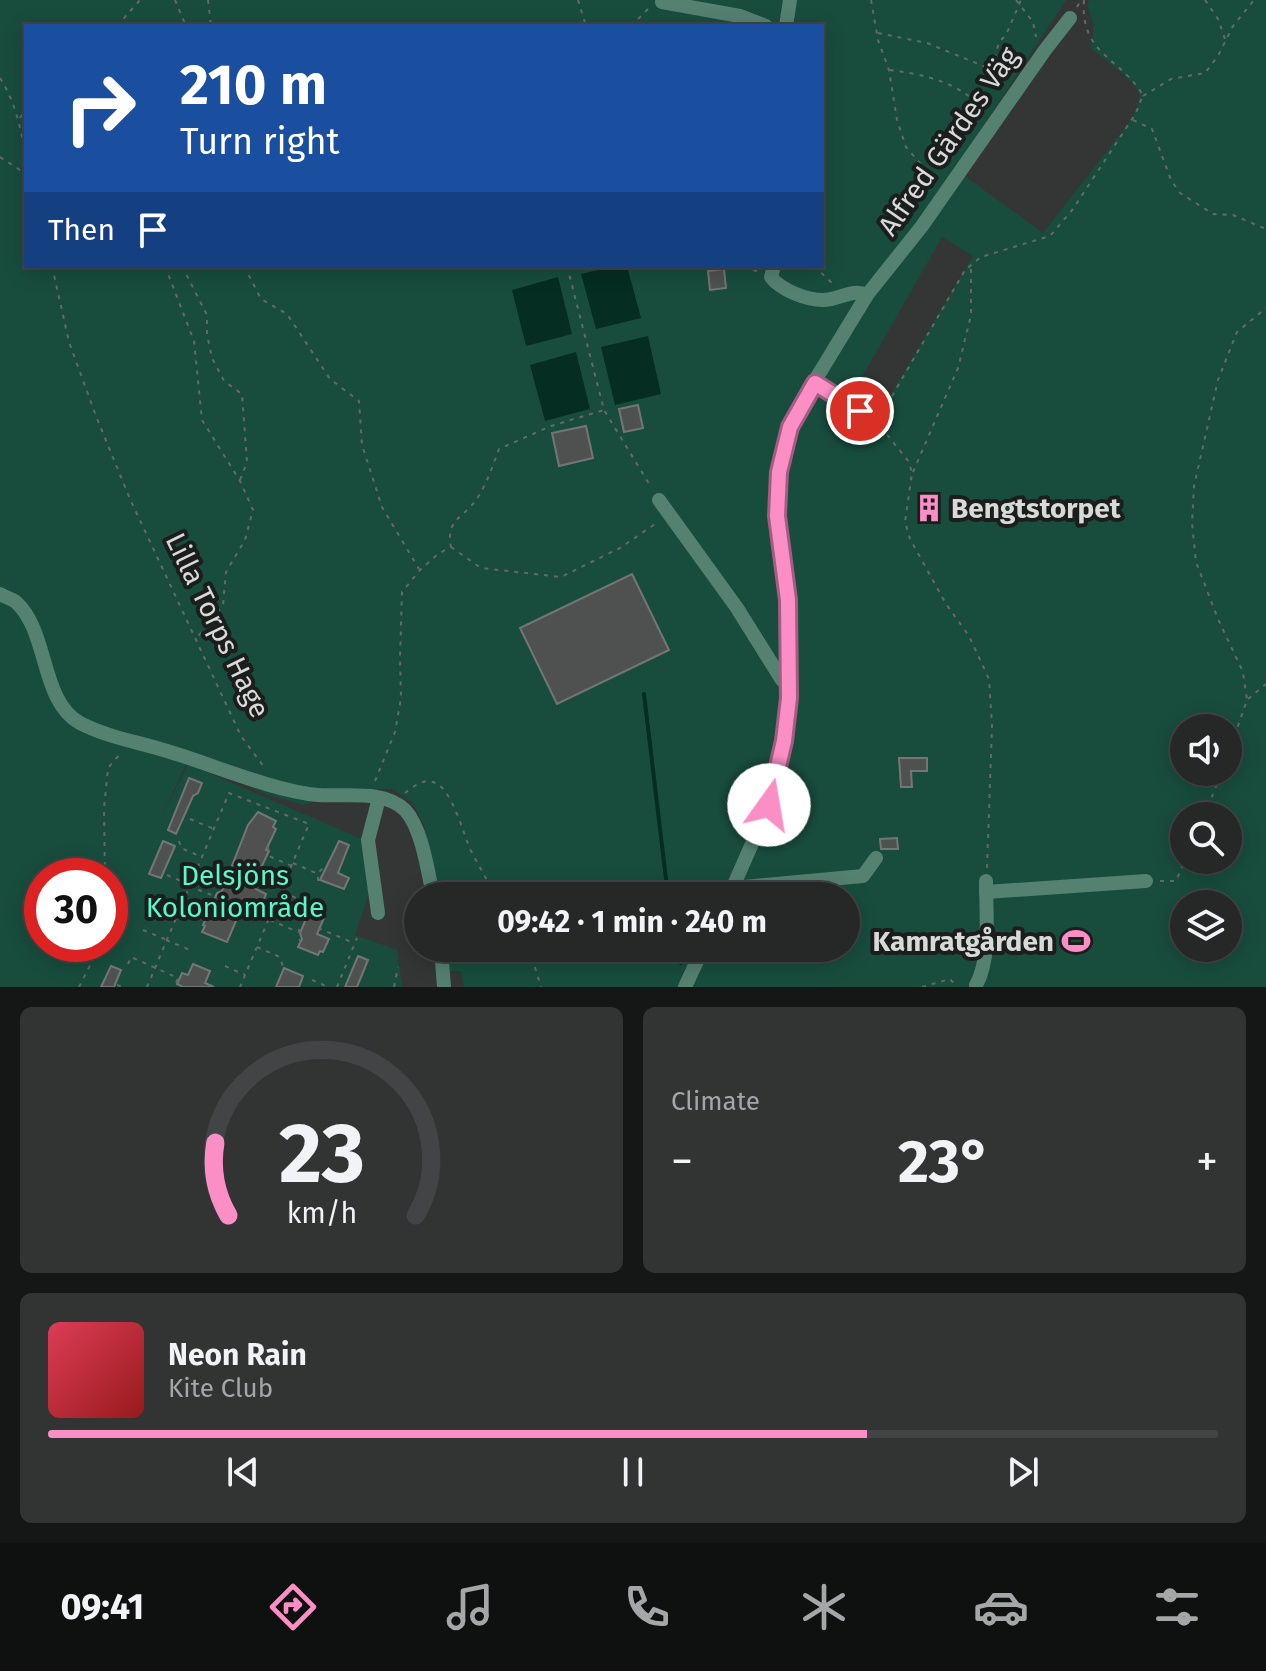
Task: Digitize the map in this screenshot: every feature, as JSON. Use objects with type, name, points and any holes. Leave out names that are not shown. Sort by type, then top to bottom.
[{"type":"street","points":[[786,24],[790,0]]},
{"type":"street","points":[[662,2],[740,16],[761,24]]},
{"type":"street","name":"Alfred Gärdes Väg","points":[[735,882],[769,805],[786,728],[790,685],[788,600],[777,516],[779,472],[790,427],[867,295],[945,194],[1070,18]]},
{"type":"street","points":[[773,268],[771,277],[778,286],[824,300],[858,291],[867,295]]},
{"type":"street","points":[[815,383],[860,411]]},
{"type":"street","points":[[659,500],[737,608],[782,680],[790,685]]},
{"type":"street","points":[[0,594],[16,602],[29,623],[60,707],[79,722],[131,742],[315,795],[373,797],[396,803],[411,817],[417,830],[430,882]]},
{"type":"street","points":[[373,797],[368,840],[378,913]]},
{"type":"street","points":[[814,882],[863,876],[876,858]]},
{"type":"street","points":[[973,986],[984,972],[986,958],[986,886],[1146,881]]},
{"type":"street","points":[[442,962],[444,987]]},
{"type":"street","points":[[685,987],[697,962]]},
{"type":"path","points":[[119,24],[140,0]]},
{"type":"path","points":[[175,0],[185,24]]},
{"type":"path","points":[[208,0],[211,24]]},
{"type":"path","points":[[578,0],[585,24]]},
{"type":"path","points":[[871,0],[877,33],[889,70],[897,120],[906,147],[945,194]]},
{"type":"path","points":[[1016,0],[1033,22],[1038,46]]},
{"type":"path","points":[[1084,0],[1085,19],[1097,50],[1136,84],[1142,97]]},
{"type":"path","points":[[1205,0],[1218,19],[1226,41]]},
{"type":"path","points":[[912,473],[909,462],[877,422],[971,263],[981,257],[1050,236],[1073,209],[1132,119],[1142,97],[1171,79],[1205,73],[1233,26],[1254,0]]},
{"type":"path","points":[[633,24],[655,3],[662,2]]},
{"type":"path","points":[[992,68],[999,42],[1006,35],[1020,2]]},
{"type":"path","points":[[877,33],[913,39],[992,68],[1022,83]]},
{"type":"path","points":[[889,70],[913,73],[967,93],[983,109],[984,125],[992,127]]},
{"type":"path","points":[[0,78],[19,120],[24,147]]},
{"type":"path","points":[[19,120],[24,112]]},
{"type":"path","points":[[1132,119],[1152,129],[1171,180],[1180,193],[1213,214],[1233,215],[1266,229]]},
{"type":"path","points":[[0,157],[24,173]]},
{"type":"path","points":[[971,263],[971,315],[958,368],[912,473],[905,522],[910,539],[946,604],[969,636],[989,679],[992,726],[986,886]]},
{"type":"path","name":"Lilla Torps Hage","points":[[52,268],[69,342],[130,499],[241,736],[270,776],[269,783]]},
{"type":"path","points":[[166,268],[194,341],[202,420],[240,481],[253,510],[245,540],[226,572],[223,605],[195,640]]},
{"type":"path","points":[[183,268],[207,315],[212,358],[224,381],[242,394],[247,462],[240,481]]},
{"type":"path","points":[[245,268],[261,299],[287,314],[330,379],[359,401],[362,445],[382,507],[420,570]]},
{"type":"path","points":[[568,268],[604,410],[659,500]]},
{"type":"path","points":[[816,268],[843,295]]},
{"type":"path","points":[[1242,714],[1247,700],[1243,672],[1196,562],[1192,523],[1194,486],[1218,380],[1237,332],[1266,308]]},
{"type":"path","points":[[604,410],[551,426],[499,449],[476,501],[455,520],[449,535],[451,547],[481,568],[561,577],[620,548],[669,514]]},
{"type":"path","points":[[373,797],[395,732],[401,698],[402,592],[420,570],[451,547]]},
{"type":"path","points":[[1247,700],[1266,684]]},
{"type":"path","points":[[105,858],[104,808],[108,768],[131,742]]},
{"type":"path","points":[[396,803],[421,782],[432,781],[440,786],[454,808],[487,882]]},
{"type":"path","points":[[147,987],[229,793],[309,824],[240,987]]},
{"type":"path","points":[[190,819],[214,829]]},
{"type":"path","points":[[179,841],[181,848],[202,857]]},
{"type":"path","points":[[268,847],[269,856],[318,874]]},
{"type":"path","points":[[318,881],[318,874],[324,867]]},
{"type":"path","points":[[1146,881],[1176,881],[1179,874]]},
{"type":"path","points":[[167,875],[214,896]]},
{"type":"path","points":[[281,891],[307,903]]},
{"type":"path","points":[[307,910],[309,898]]},
{"type":"path","points":[[269,919],[299,931],[300,941]]},
{"type":"path","points":[[318,928],[355,943]]},
{"type":"path","points":[[143,930],[190,950]]},
{"type":"path","points":[[337,987],[357,938]]},
{"type":"path","points":[[257,947],[280,957],[283,967]]},
{"type":"path","points":[[128,964],[131,957],[178,978],[176,983]]},
{"type":"path","points":[[79,987],[92,962]]},
{"type":"path","points":[[533,962],[541,987]]},
{"type":"path","points":[[225,966],[245,975]]},
{"type":"path","points":[[394,987],[398,967]]},
{"type":"path","points":[[922,987],[950,979],[957,987]]},
{"type":"path","points":[[312,980],[328,987]]},
{"type":"path","points":[[117,985],[122,987]]},
{"type":"green space","name":"Delsjöns Koloniområde","points":[[0,0],[1066,0],[955,169],[1043,233],[1132,119],[1139,100],[1137,88],[1132,82],[1091,48],[1094,25],[1087,5],[1089,0],[1266,0],[1266,987],[464,987],[461,971],[447,971],[446,962],[860,962],[860,882],[436,882],[424,825],[413,803],[392,789],[350,789],[304,805],[268,795],[228,776],[187,762],[159,823],[188,764],[364,840],[371,888],[355,935],[397,950],[402,987],[0,987]],"holes":[[[942,237],[973,256],[866,436],[838,419]]]},
{"type":"shaded area","points":[[606,268],[628,268],[641,318],[596,329],[581,274]]},
{"type":"shaded area","points":[[558,277],[572,334],[526,346],[512,290]]},
{"type":"shaded area","points":[[648,336],[661,394],[615,405],[601,347]]},
{"type":"shaded area","points":[[576,352],[590,409],[545,421],[530,365]]},
{"type":"building","points":[[724,269],[726,288],[710,290],[708,271]]},
{"type":"building","points":[[638,405],[643,428],[624,432],[619,409]]},
{"type":"building","points":[[586,426],[593,458],[559,466],[552,433]]},
{"type":"building","name":"Bengtstorpet","points":[[935,498],[937,516],[923,518],[920,500]]},
{"type":"building","points":[[632,574],[669,650],[557,704],[520,628]]},
{"type":"building","points":[[899,758],[927,758],[927,771],[911,771],[912,787],[901,787]]},
{"type":"building","points":[[189,778],[202,783],[176,834],[168,830]]},
{"type":"building","points":[[258,812],[276,821],[273,827],[276,829],[266,850],[269,851],[252,887],[266,894],[261,907],[245,900],[227,942],[202,932],[203,925],[217,893],[222,891],[248,825]]},
{"type":"building","points":[[897,838],[898,849],[881,849],[880,839]]},
{"type":"building","points":[[163,841],[175,846],[161,878],[149,874]]},
{"type":"building","points":[[339,841],[349,845],[338,873],[349,878],[344,889],[320,880]]},
{"type":"building","points":[[313,902],[324,908],[320,917],[324,918],[317,934],[329,939],[323,952],[320,951],[318,955],[298,947],[302,939],[300,933]]},
{"type":"building","points":[[358,956],[368,960],[357,987],[345,987]]},
{"type":"building","points":[[193,964],[210,971],[205,983],[214,987],[183,987],[177,984],[182,973],[188,975]]},
{"type":"building","points":[[111,966],[121,970],[114,987],[101,987]]},
{"type":"building","points":[[284,968],[303,976],[299,987],[276,987]]},
{"type":"waterway","points":[[644,694],[666,882]]},
{"type":"place","name":"Bengtstorpet","points":[[929,508]]},
{"type":"place","name":"Kamratgården","points":[[1076,941]]},
{"type":"route","points":[[769,805],[789,709],[788,600],[777,516],[782,456],[790,427],[815,383],[860,411]]}]
